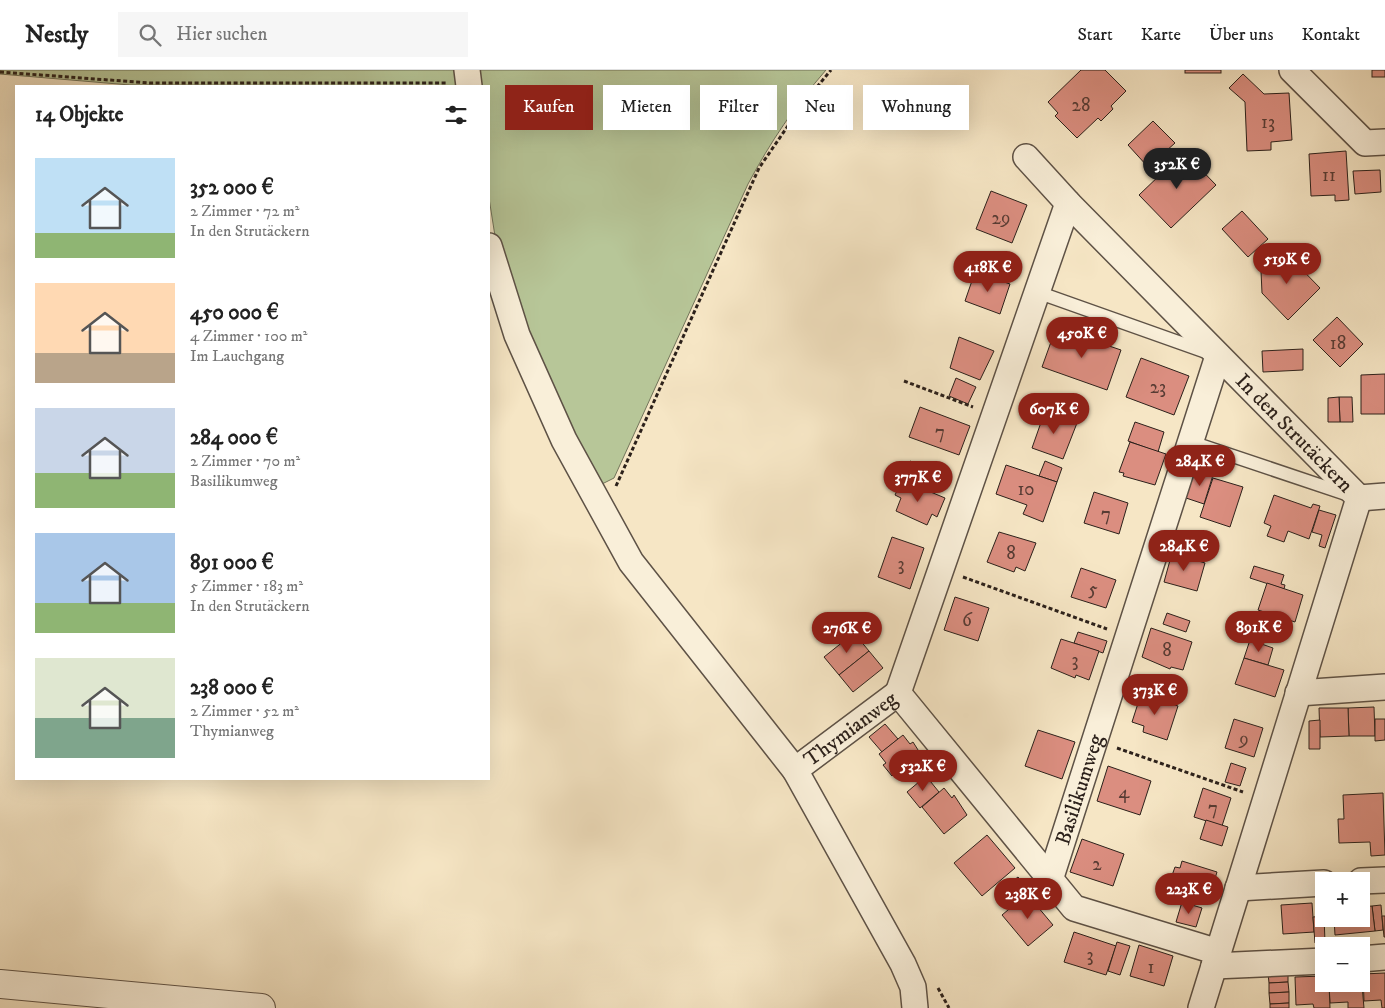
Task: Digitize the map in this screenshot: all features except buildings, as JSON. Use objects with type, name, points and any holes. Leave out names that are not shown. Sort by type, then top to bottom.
[{"type":"street","points":[[1292,70],[1365,143],[1385,142]]},
{"type":"street","name":"In den Strutäckern","points":[[1026,157],[1068,203],[1359,498],[1201,1008]]},
{"type":"street","points":[[898,693],[1068,203]]},
{"type":"street","points":[[490,249],[517,335],[564,440],[631,562],[795,770],[903,964],[913,987],[915,1008]]},
{"type":"street","name":"Basilikumweg","points":[[1050,880],[1218,356]]},
{"type":"street","points":[[1359,498],[1385,496]]},
{"type":"street","points":[[1298,693],[1385,687]]},
{"type":"street","name":"Thymianweg","points":[[795,770],[898,693],[1074,908],[1216,959]]},
{"type":"street","points":[[1370,881],[1385,880]]},
{"type":"street","points":[[1238,888],[1315,884]]},
{"type":"street","points":[[1370,959],[1385,958]]},
{"type":"street","points":[[1216,959],[1315,960]]},
{"type":"street","points":[[0,984],[261,1008]]},
{"type":"lane","points":[[1037,292],[1218,356]]},
{"type":"lane","points":[[1191,442],[1359,498]]},
{"type":"path","points":[[599,504],[614,491],[759,168],[803,104],[831,70]]},
{"type":"path","points":[[0,72],[150,84],[468,80]]},
{"type":"path","points":[[904,381],[994,415]]},
{"type":"path","points":[[941,569],[1128,637]]},
{"type":"path","points":[[1095,741],[1265,800]]},
{"type":"green space","points":[[0,70],[826,70],[814,85],[787,85],[787,121],[765,153],[748,184],[614,478],[602,484],[546,386],[495,236],[490,204],[490,85],[130,85],[0,74]]}]
